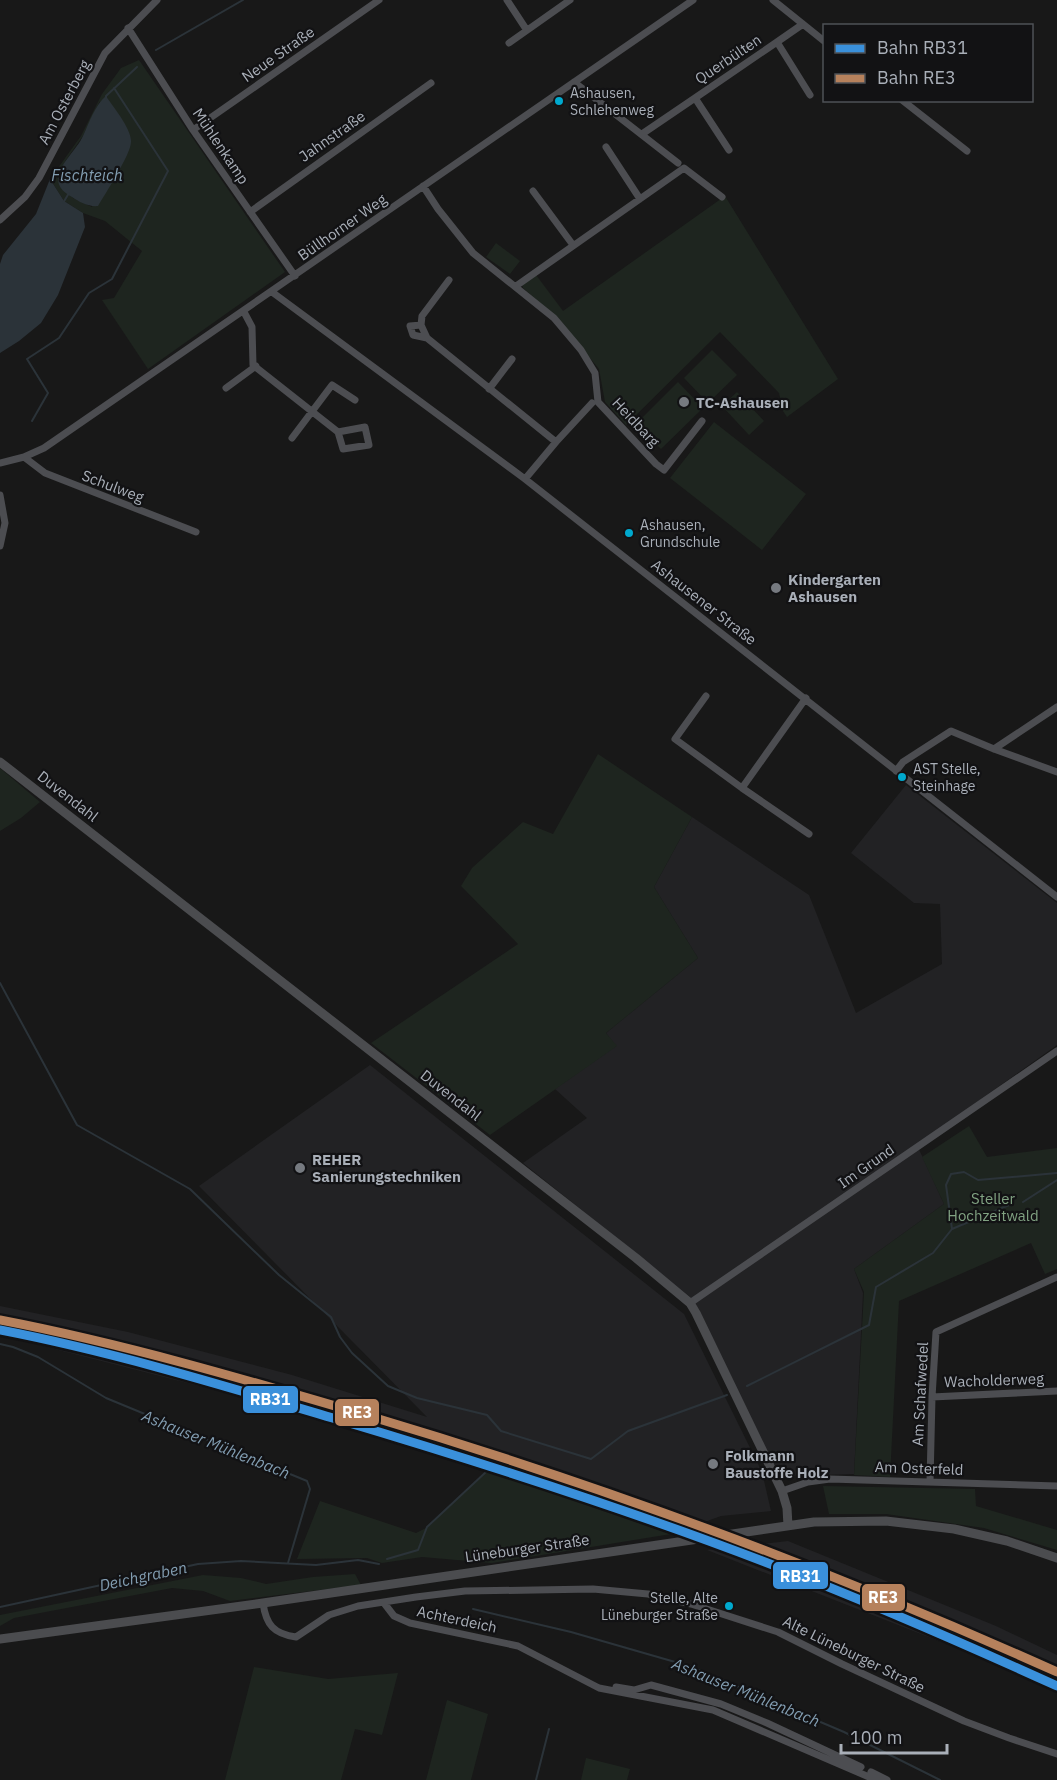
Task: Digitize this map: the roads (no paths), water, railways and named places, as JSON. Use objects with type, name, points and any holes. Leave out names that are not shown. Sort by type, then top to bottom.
[{"type":"street","name":"Am Osterberg","points":[[0,220],[25,196],[39,178],[105,53],[157,0]]},
{"type":"street","name":"Neue Straße","points":[[193,130],[379,0]]},
{"type":"street","points":[[507,0],[526,29]]},
{"type":"street","points":[[509,43],[570,0]]},
{"type":"street","name":"Büllhorner Weg","points":[[0,463],[24,457],[44,448],[693,0]]},
{"type":"street","points":[[773,0],[823,39]]},
{"type":"street","name":"Querbülten","points":[[642,134],[803,24]]},
{"type":"street","name":"Mühlenkamp","points":[[128,28],[193,130],[295,276]]},
{"type":"street","name":"Querbülten","points":[[777,42],[810,95]]},
{"type":"street","points":[[574,82],[678,163]]},
{"type":"street","name":"Jahnstraße","points":[[250,212],[431,83]]},
{"type":"street","name":"Querbülten","points":[[695,98],[729,150]]},
{"type":"street","points":[[905,102],[967,151]]},
{"type":"street","points":[[606,147],[640,199]]},
{"type":"street","points":[[516,286],[684,168],[722,197]]},
{"type":"street","name":"Heidbarg","points":[[423,186],[473,253],[554,318],[581,350],[594,373],[598,402],[664,470],[702,421]]},
{"type":"street","points":[[533,191],[573,245]]},
{"type":"street","points":[[449,280],[422,316],[421,325],[427,338],[556,442]]},
{"type":"street","name":"Ashausener Straße","points":[[272,292],[525,479],[1057,897]]},
{"type":"street","points":[[244,312],[252,327],[254,364],[338,432],[343,449],[369,445],[365,426],[338,432]]},
{"type":"street","points":[[489,389],[512,359]]},
{"type":"street","points":[[225,388],[256,366]]},
{"type":"street","points":[[292,438],[333,385],[356,400]]},
{"type":"street","points":[[525,479],[592,403]]},
{"type":"street","name":"Schulweg","points":[[24,457],[45,473],[196,532]]},
{"type":"street","points":[[0,495],[5,523],[0,546]]},
{"type":"street","points":[[706,696],[675,739],[741,788],[809,834]]},
{"type":"street","points":[[741,788],[806,698]]},
{"type":"street","points":[[994,749],[1057,707]]},
{"type":"street","points":[[896,771],[903,762],[951,731],[1057,772]]},
{"type":"street","name":"Duvendahl","points":[[0,762],[644,1264],[690,1303],[782,1491],[787,1508],[788,1526]]},
{"type":"street","name":"Im Grund","points":[[690,1303],[1057,1051]]},
{"type":"street","name":"Am Schafwedel","points":[[930,1482],[936,1332],[1057,1277]]},
{"type":"street","name":"Wacholderweg","points":[[932,1397],[1057,1391]]},
{"type":"street","name":"Am Osterfeld","points":[[782,1491],[808,1482],[830,1479],[1057,1486]]},
{"type":"street","name":"Lüneburger Straße","points":[[0,1639],[264,1603],[788,1526],[858,1521],[897,1522],[1007,1541],[1057,1558]]},
{"type":"street","name":"Alte Lüneburger Straße","points":[[384,1603],[465,1591],[593,1589],[648,1594],[691,1604],[778,1632],[964,1721],[1057,1754]]},
{"type":"street","points":[[264,1603],[270,1624],[277,1633],[296,1637],[329,1615],[358,1606],[384,1603]]},
{"type":"street","name":"Achterdeich","points":[[384,1603],[394,1616],[410,1623],[518,1646],[599,1688],[713,1710],[876,1780]]},
{"type":"street","name":"Achterdeich","points":[[599,1688],[614,1687],[634,1690],[651,1685],[721,1704],[767,1723],[887,1780]]},
{"type":"water","name":"Fischteich","points":[[106,96],[125,125],[131,142],[122,164],[98,206],[91,206],[78,201],[63,190],[59,183],[59,175],[62,167],[79,144],[95,109]]},
{"type":"water","points":[[50,179],[64,201],[83,213],[85,227],[58,295],[41,323],[0,353],[0,264],[3,255],[36,214]]},
{"type":"waterway","name":"Ashauser Mühlenbach","points":[[156,50],[243,0]]},
{"type":"waterway","name":"Ashauser Mühlenbach","points":[[106,99],[106,96],[137,67]]},
{"type":"waterway","points":[[32,421],[48,393],[27,359],[59,338],[89,293],[112,279],[168,171],[114,88]]},
{"type":"waterway","name":"Ashauser Mühlenbach","points":[[63,203],[69,193]]},
{"type":"waterway","points":[[0,983],[77,1125],[190,1189],[279,1275],[331,1317],[340,1337],[352,1353],[388,1386],[417,1398],[487,1415],[501,1431],[591,1459],[628,1431],[727,1395]]},
{"type":"waterway","points":[[747,1386],[869,1325],[876,1287],[933,1253],[952,1229],[946,1185],[951,1174],[964,1172],[978,1180],[1057,1173]]},
{"type":"waterway","points":[[1023,1202],[1057,1180]]},
{"type":"waterway","points":[[952,1229],[1009,1205]]},
{"type":"waterway","name":"Ashauser Mühlenbach","points":[[0,1344],[38,1357],[106,1398],[307,1481],[310,1489],[288,1563]]},
{"type":"waterway","points":[[387,1559],[418,1550],[427,1527],[487,1471]]},
{"type":"waterway","name":"Deichgraben","points":[[0,1607],[198,1564],[241,1561],[316,1565],[358,1560],[379,1564]]},
{"type":"waterway","name":"Ashauser Mühlenbach","points":[[473,1609],[571,1632],[689,1666],[844,1732],[940,1780]]},
{"type":"waterway","points":[[536,1780],[549,1729]]},
{"type":"rail line","name":"RE3","points":[[0,1320],[140,1351],[232,1376],[544,1471],[803,1565],[1057,1672]]},
{"type":"rail line","name":"RB31","points":[[0,1330],[127,1359],[211,1382],[505,1471],[673,1528],[818,1583],[1057,1686]]},
{"type":"place","name":"Ashausen, Schlehenweg","points":[[559,101]]},
{"type":"place","name":"TC-Ashausen","points":[[684,402]]},
{"type":"place","name":"Ashausen, Grundschule","points":[[629,533]]},
{"type":"place","name":"Kindergarten Ashausen","points":[[776,588]]},
{"type":"place","name":"AST Stelle, Steinhage","points":[[902,777]]},
{"type":"place","name":"REHER Sanierungstechniken","points":[[300,1168]]},
{"type":"place","name":"Folkmann Baustoffe Holz","points":[[713,1464]]},
{"type":"place","name":"Stelle, Alte Lüneburger Straße","points":[[729,1606]]},
{"type":"park label","name":"Steller Hochzeitwald","points":[[993,1206]]}]
